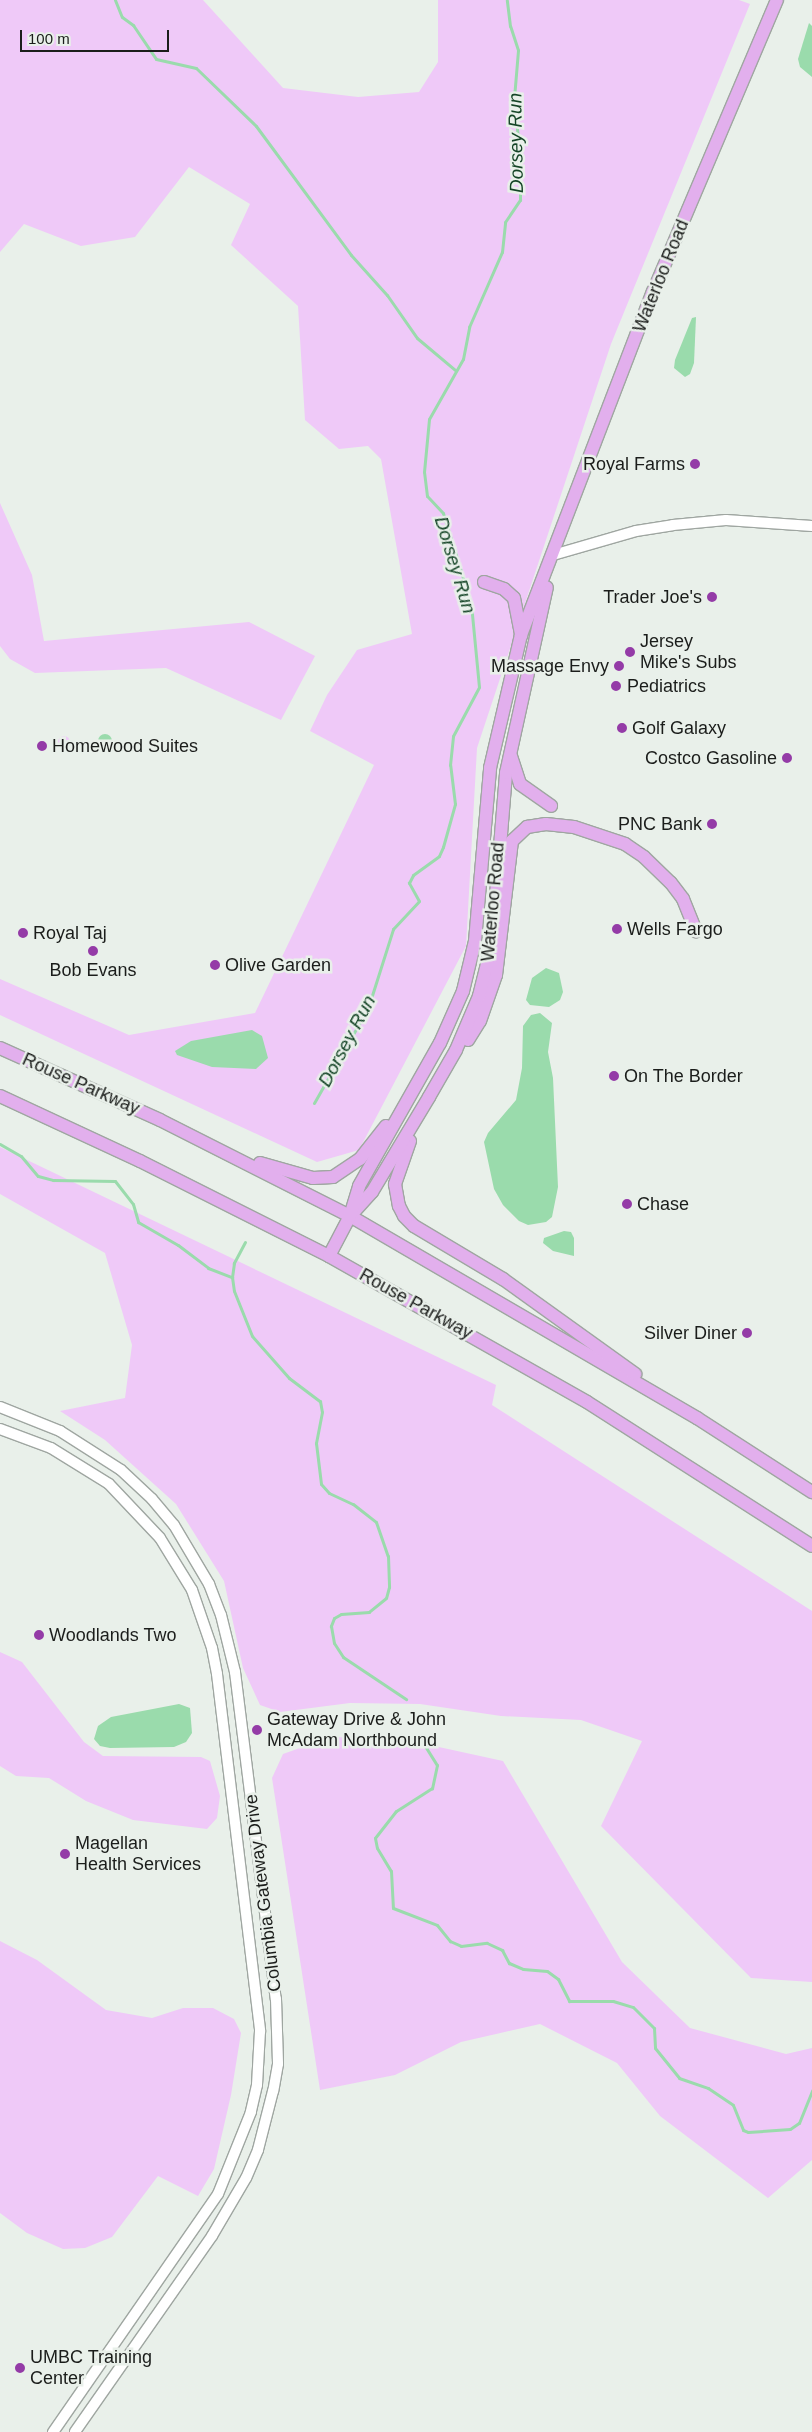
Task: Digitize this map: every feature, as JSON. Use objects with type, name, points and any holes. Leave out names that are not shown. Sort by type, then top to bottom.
[{"type":"main road","name":"Waterloo Road","points":[[329,1256],[350,1216],[359,1186],[454,1014],[470,967],[478,916],[490,768],[521,635],[653,292],[756,42],[777,0]]},
{"type":"main road","name":"Waterloo Road","points":[[350,1216],[372,1192],[429,1097],[472,1017],[486,972],[492,944],[501,810],[510,751],[553,555]]},
{"type":"main road","points":[[484,582],[504,588],[514,598],[521,635]]},
{"type":"main road","points":[[510,751],[520,784],[551,806]]},
{"type":"main road","points":[[438,1080],[480,1021],[488,999],[502,945],[509,851],[515,836],[527,827],[535,824],[568,826],[591,831],[625,844],[644,857],[671,883],[683,899],[696,931]]},
{"type":"main road","name":"Rouse Parkway","points":[[0,1048],[228,1153],[350,1216],[697,1418],[812,1492]]},
{"type":"main road","points":[[228,1153],[313,1178],[342,1173],[360,1159],[413,1090]]},
{"type":"main road","name":"Rouse Parkway","points":[[0,1096],[140,1161],[329,1256],[587,1402],[812,1546]]},
{"type":"main road","points":[[429,1097],[396,1179],[396,1196],[404,1216],[414,1226],[503,1279],[697,1418]]},
{"type":"street","points":[[553,555],[627,534],[673,525],[726,520],[812,526]]},
{"type":"street","name":"Columbia Gateway Drive","points":[[0,1407],[60,1431],[121,1470],[152,1499],[174,1526],[209,1584],[224,1624],[235,1672],[278,2023],[278,2064],[268,2117],[246,2178],[212,2236],[75,2432]]},
{"type":"street","name":"Columbia Gateway Drive","points":[[0,1429],[51,1448],[109,1484],[160,1538],[192,1590],[212,1648],[217,1674],[260,2031],[257,2085],[251,2112],[218,2194],[53,2432]]},
{"type":"shaded area","points":[[0,0],[203,0],[283,88],[358,97],[419,92],[438,62],[438,0],[739,0],[750,4],[611,344],[477,748],[466,946],[359,1150],[317,1162],[0,1015],[0,979],[129,1035],[255,1013],[374,765],[310,731],[327,695],[357,650],[412,634],[381,459],[368,446],[339,449],[305,420],[298,306],[231,245],[250,204],[189,167],[135,237],[81,246],[24,224],[0,252]]},
{"type":"shaded area","points":[[809,23],[812,26],[812,77],[800,67],[798,59]]},
{"type":"shaded area","points":[[696,317],[694,363],[690,374],[685,377],[674,368],[675,360],[692,318]]},
{"type":"shaded area","points":[[0,503],[32,575],[44,641],[249,622],[315,656],[281,720],[166,668],[35,673],[10,659],[0,646]]},
{"type":"shaded area","points":[[105,734],[110,736],[112,741],[110,746],[105,748],[100,746],[98,741],[100,736]]},
{"type":"shaded area","points":[[64,736],[70,742],[64,748],[58,742]]},
{"type":"shaded area","points":[[546,968],[559,973],[563,992],[560,1000],[549,1007],[530,1005],[526,1000],[532,978]]},
{"type":"shaded area","points":[[540,1013],[552,1023],[548,1052],[553,1078],[558,1187],[552,1217],[546,1222],[528,1225],[519,1221],[503,1205],[494,1189],[484,1142],[488,1133],[516,1100],[522,1068],[523,1026],[531,1015]]},
{"type":"shaded area","points":[[252,1030],[262,1036],[268,1058],[256,1069],[212,1067],[177,1055],[175,1051],[191,1041]]},
{"type":"shaded area","points":[[0,1147],[496,1385],[492,1405],[812,1611],[812,1982],[751,1978],[601,1826],[642,1741],[581,1720],[501,1716],[420,1704],[350,1703],[280,1712],[260,1705],[243,1668],[224,1581],[176,1504],[105,1440],[60,1411],[125,1398],[132,1345],[105,1253],[0,1194]]},
{"type":"shaded area","points":[[564,1231],[571,1232],[574,1238],[574,1256],[553,1251],[543,1243],[544,1238]]},
{"type":"shaded area","points":[[0,1652],[22,1662],[84,1742],[103,1756],[201,1757],[210,1761],[220,1796],[217,1818],[207,1829],[133,1820],[86,1801],[49,1778],[16,1776],[0,1766]]},
{"type":"shaded area","points":[[179,1704],[190,1708],[192,1733],[186,1742],[174,1747],[110,1748],[100,1746],[94,1739],[98,1726],[111,1717]]},
{"type":"shaded area","points":[[331,1737],[402,1739],[503,1761],[622,1962],[690,2028],[786,2054],[812,2048],[812,2160],[768,2198],[660,2116],[617,2063],[540,2024],[461,2042],[395,2075],[320,2090],[272,1778],[283,1754]]},
{"type":"shaded area","points":[[0,1941],[37,1960],[106,2010],[152,2018],[183,2008],[213,2008],[234,2019],[241,2033],[231,2095],[214,2169],[198,2196],[158,2176],[112,2237],[85,2248],[63,2249],[27,2233],[0,2213]]},
{"type":"waterway","points":[[115,0],[122,17],[133,25],[156,59],[196,68],[256,126],[351,255],[387,295],[417,338],[455,370]]},
{"type":"waterway","name":"Dorsey Run","points":[[314,1103],[368,1008],[393,929],[419,901],[409,883],[413,875],[439,856],[443,847],[455,804],[450,765],[453,736],[479,687],[471,604],[443,513],[427,496],[424,472],[429,419],[463,359],[469,327],[502,252],[505,222],[520,200],[520,159],[514,98],[518,50],[510,26],[507,0]]},
{"type":"waterway","points":[[0,1144],[21,1156],[38,1176],[53,1180],[115,1181],[133,1204],[138,1222],[178,1245],[208,1268],[232,1277]]},
{"type":"waterway","name":"Dorsey Run","points":[[245,1242],[234,1263],[232,1277],[234,1291],[252,1336],[289,1378],[320,1401],[322,1412],[316,1443],[321,1484],[329,1493],[353,1504],[376,1522],[388,1556],[389,1587],[386,1598],[369,1612],[341,1614],[334,1618],[331,1626],[334,1643],[343,1657],[406,1699]]},
{"type":"waterway","name":"Dorsey Run","points":[[420,1738],[437,1765],[432,1788],[396,1811],[375,1838],[377,1848],[391,1871],[393,1908],[437,1925],[450,1941],[461,1946],[487,1943],[502,1950],[509,1963],[523,1969],[547,1971],[558,1979],[569,2001],[613,2001],[633,2007],[654,2028],[655,2048],[679,2078],[708,2088],[733,2105],[743,2130],[748,2132],[790,2129],[799,2123],[812,2090]]},
{"type":"place","name":"Royal Farms","points":[[695,464]]},
{"type":"place","name":"Trader Joe's","points":[[712,597]]},
{"type":"place","name":"Jersey Mike's Subs","points":[[630,652]]},
{"type":"place","name":"Massage Envy","points":[[619,666]]},
{"type":"place","name":"Pediatrics","points":[[616,686]]},
{"type":"place","name":"Golf Galaxy","points":[[622,728]]},
{"type":"place","name":"Homewood Suites","points":[[42,746]]},
{"type":"place","name":"Costco Gasoline","points":[[787,758]]},
{"type":"place","name":"PNC Bank","points":[[712,824]]},
{"type":"place","name":"Wells Fargo","points":[[617,929]]},
{"type":"place","name":"Royal Taj","points":[[23,933]]},
{"type":"place","name":"Bob Evans","points":[[93,951]]},
{"type":"place","name":"Olive Garden","points":[[215,965]]},
{"type":"place","name":"On The Border","points":[[614,1076]]},
{"type":"place","name":"Chase","points":[[627,1204]]},
{"type":"place","name":"Silver Diner","points":[[747,1333]]},
{"type":"place","name":"Woodlands Two","points":[[39,1635]]},
{"type":"place","name":"Gateway Drive & John McAdam Northbound","points":[[257,1730]]},
{"type":"place","name":"Magellan Health Services","points":[[65,1854]]},
{"type":"place","name":"UMBC Training Center","points":[[20,2368]]}]
